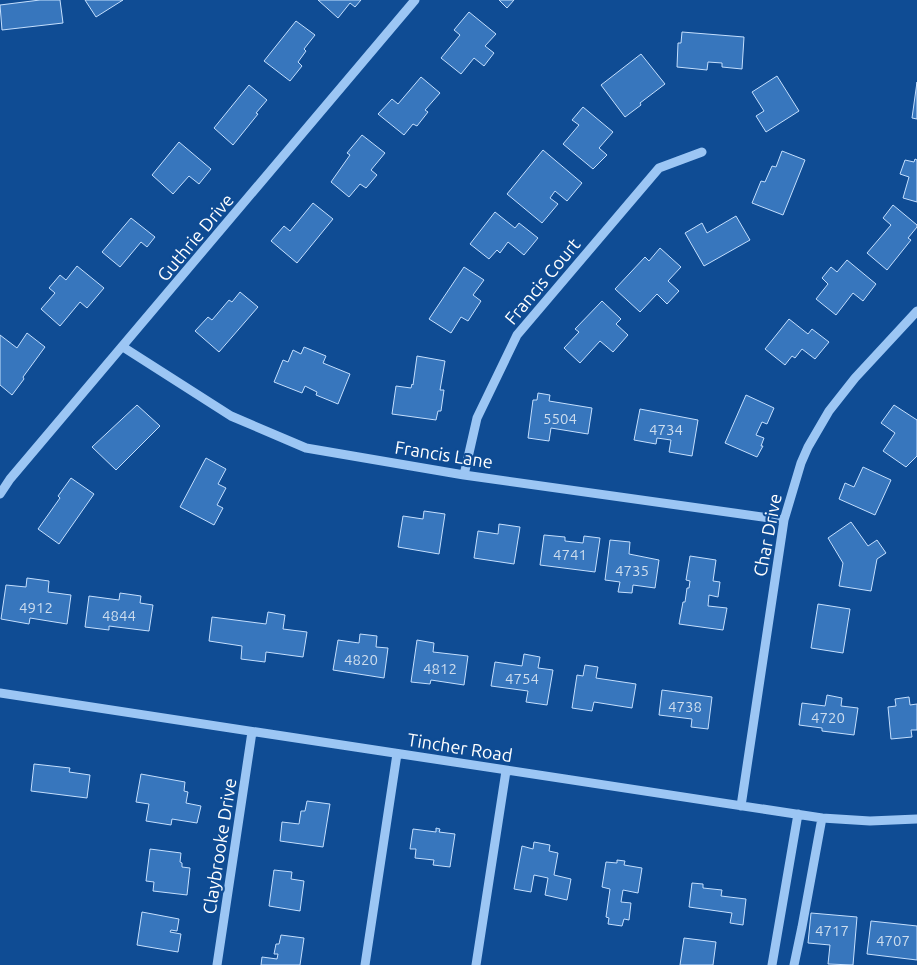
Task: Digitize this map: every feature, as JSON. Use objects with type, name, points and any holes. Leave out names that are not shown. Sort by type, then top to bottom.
[{"type":"street","name":"Guthrie Drive","points":[[0,494],[10,479],[415,0]]},
{"type":"street","name":"Francis Court","points":[[464,475],[477,418],[517,336],[659,168],[702,152]]},
{"type":"street","name":"Char Drive","points":[[741,806],[784,520],[801,463],[829,411],[855,378],[917,311]]},
{"type":"street","name":"Francis Lane","points":[[123,347],[231,416],[306,448],[464,475],[784,520]]},
{"type":"street","name":"Tincher Road","points":[[0,693],[822,818],[870,821],[917,819]]},
{"type":"street","name":"Claybrooke Drive","points":[[217,965],[252,732]]},
{"type":"street","points":[[365,965],[397,754]]},
{"type":"street","points":[[476,965],[506,770]]},
{"type":"street","points":[[772,965],[798,814]]},
{"type":"street","points":[[794,965],[822,818]]},
{"type":"building","points":[[40,0],[60,0],[63,23],[2,30],[0,5]]},
{"type":"building","points":[[85,0],[123,0],[96,17]]},
{"type":"building","points":[[318,0],[361,0],[355,7],[350,3],[338,18]]},
{"type":"building","points":[[499,0],[514,0],[507,8]]},
{"type":"building","points":[[469,12],[496,34],[485,46],[494,53],[484,66],[474,58],[461,74],[441,58],[460,35],[454,30]]},
{"type":"building","points":[[296,21],[315,35],[304,49],[306,51],[298,62],[302,66],[290,81],[264,61]]},
{"type":"building","points":[[682,32],[744,37],[742,69],[722,67],[722,63],[708,62],[707,70],[677,67],[678,43],[681,43]]},
{"type":"building","points":[[641,54],[665,84],[625,117],[601,85]]},
{"type":"building","points":[[777,76],[799,111],[766,132],[756,116],[764,111],[752,92]]},
{"type":"building","points":[[421,77],[440,93],[425,110],[428,112],[417,126],[413,124],[404,135],[378,114],[392,99],[398,104]]},
{"type":"building","points":[[917,82],[917,119],[912,118]]},
{"type":"building","points":[[249,85],[267,100],[233,145],[214,128]]},
{"type":"building","points":[[583,107],[613,132],[599,148],[607,155],[593,169],[563,144],[579,125],[572,120]]},
{"type":"building","points":[[362,135],[385,153],[371,170],[377,175],[366,188],[360,184],[349,197],[331,182],[350,155],[347,153]]},
{"type":"building","points":[[179,142],[211,169],[199,184],[189,176],[173,194],[152,175]]},
{"type":"building","points":[[543,150],[582,183],[567,201],[555,191],[550,198],[558,204],[542,223],[507,194]]},
{"type":"building","points":[[782,151],[805,160],[783,215],[752,203],[761,181],[765,182],[772,166],[776,167]]},
{"type":"building","points":[[915,159],[917,160],[917,202],[903,198],[909,177],[900,174],[905,160],[914,162]]},
{"type":"building","points":[[313,203],[333,219],[297,263],[271,241],[284,226],[290,231]]},
{"type":"building","points":[[893,205],[917,227],[908,238],[911,240],[887,270],[867,253],[891,225],[883,218]]},
{"type":"building","points":[[495,212],[515,228],[519,223],[538,238],[524,255],[508,242],[500,253],[497,250],[489,259],[470,244]]},
{"type":"building","points":[[736,216],[750,240],[704,266],[685,233],[702,223],[707,233]]},
{"type":"building","points":[[131,218],[155,237],[147,247],[141,242],[120,267],[102,252]]},
{"type":"building","points":[[660,248],[681,267],[668,281],[679,291],[667,304],[657,294],[640,312],[615,289],[645,257],[649,261]]},
{"type":"building","points":[[847,260],[876,284],[863,301],[853,293],[836,315],[816,299],[828,284],[822,278],[831,267],[837,272]]},
{"type":"building","points":[[77,266],[104,288],[87,308],[80,302],[60,326],[41,309],[55,293],[49,288],[60,275],[66,280]]},
{"type":"building","points":[[464,267],[484,280],[473,295],[481,301],[468,321],[461,317],[451,333],[429,319]]},
{"type":"building","points":[[240,292],[258,307],[219,352],[195,331],[208,317],[212,320],[229,300],[232,302]]},
{"type":"building","points":[[602,301],[621,319],[616,324],[628,335],[613,352],[600,341],[580,363],[564,348],[579,332],[575,329]]},
{"type":"building","points":[[789,319],[808,334],[812,329],[829,342],[815,359],[802,349],[795,358],[792,356],[785,365],[765,349]]},
{"type":"building","points":[[27,333],[45,347],[12,395],[0,385],[0,335],[17,348]]},
{"type":"building","points":[[304,347],[326,356],[323,363],[350,374],[338,404],[316,395],[317,392],[305,386],[302,393],[274,382],[283,360],[288,362],[293,350],[301,354]]},
{"type":"building","points":[[417,356],[445,361],[440,390],[444,390],[441,411],[438,411],[436,420],[392,414],[396,386],[411,388],[413,385]]},
{"type":"building","points":[[538,393],[550,395],[549,401],[592,408],[588,434],[551,428],[549,441],[528,438],[533,400],[537,400]]},
{"type":"building","points":[[746,395],[774,408],[767,424],[762,422],[756,435],[764,438],[761,446],[763,446],[757,457],[725,443]]},
{"type":"building","points":[[137,405],[160,426],[116,470],[92,447]]},
{"type":"building","points":[[894,405],[917,420],[917,456],[906,467],[883,451],[895,433],[881,423]]},
{"type":"building","points":[[640,409],[698,420],[692,456],[669,452],[671,440],[657,438],[656,444],[634,440]]},
{"type":"building","points":[[206,458],[226,469],[218,484],[226,488],[217,505],[223,508],[214,525],[180,507]]},
{"type":"building","points":[[863,467],[891,480],[875,515],[839,499],[845,483],[854,487]]},
{"type":"building","points":[[71,478],[94,494],[59,544],[38,529],[60,498],[58,496]]},
{"type":"building","points":[[424,511],[445,514],[439,554],[398,547],[403,516],[423,519]]},
{"type":"building","points":[[851,522],[868,546],[877,540],[886,553],[877,559],[871,591],[839,586],[843,563],[828,538]]},
{"type":"building","points":[[499,524],[520,527],[514,564],[474,558],[478,531],[498,534]]},
{"type":"building","points":[[544,535],[565,537],[565,541],[583,543],[584,536],[600,538],[595,572],[540,565]]},
{"type":"building","points":[[610,540],[630,542],[629,554],[659,560],[655,588],[633,585],[632,593],[618,592],[620,582],[605,580]]},
{"type":"building","points":[[690,556],[716,560],[713,581],[720,582],[718,597],[709,595],[708,606],[727,608],[723,630],[679,624],[683,602],[685,602],[687,588],[689,588],[690,581],[686,580]]},
{"type":"building","points":[[27,578],[49,581],[48,592],[71,595],[67,624],[30,618],[29,624],[1,619],[6,585],[26,587]]},
{"type":"building","points":[[120,593],[141,596],[140,603],[153,605],[149,631],[109,626],[109,630],[85,627],[89,596],[119,600]]},
{"type":"building","points":[[818,604],[850,609],[843,653],[811,648]]},
{"type":"building","points":[[268,612],[285,615],[283,629],[307,632],[303,657],[266,652],[265,662],[241,659],[242,646],[209,641],[212,617],[266,624]]},
{"type":"building","points":[[360,634],[377,636],[376,647],[388,648],[384,678],[333,670],[338,640],[359,643]]},
{"type":"building","points":[[417,640],[434,643],[433,652],[468,656],[464,685],[431,680],[430,684],[411,682]]},
{"type":"building","points":[[524,654],[540,657],[538,668],[553,670],[547,705],[526,702],[528,691],[491,686],[495,662],[522,666]]},
{"type":"building","points":[[585,665],[598,667],[596,678],[636,684],[632,708],[594,702],[592,711],[572,708],[577,675],[583,676]]},
{"type":"building","points":[[662,690],[712,697],[708,729],[691,727],[692,719],[659,715]]},
{"type":"building","points":[[827,695],[842,698],[841,706],[858,708],[854,735],[822,731],[822,728],[799,725],[802,703],[825,706]]},
{"type":"building","points":[[909,697],[910,705],[917,704],[917,730],[911,730],[912,737],[891,739],[888,707],[896,706],[895,699]]},
{"type":"building","points":[[34,764],[70,768],[69,772],[90,775],[87,798],[31,791]]},
{"type":"building","points":[[141,774],[185,782],[184,791],[188,792],[186,803],[201,806],[197,823],[172,819],[171,825],[146,821],[149,804],[136,802]]},
{"type":"building","points":[[307,801],[330,804],[323,847],[280,841],[282,822],[299,824],[301,811],[305,811]]},
{"type":"building","points":[[436,828],[440,829],[439,832],[455,834],[450,867],[433,865],[434,860],[415,858],[416,849],[410,849],[413,829],[436,832]]},
{"type":"building","points":[[534,842],[550,845],[549,851],[558,853],[554,875],[571,879],[567,900],[545,895],[548,878],[534,875],[531,892],[514,889],[522,846],[533,849]]},
{"type":"building","points":[[150,849],[181,853],[180,862],[182,867],[190,868],[187,895],[153,891],[154,882],[146,881]]},
{"type":"building","points":[[617,860],[625,861],[624,865],[642,868],[638,893],[623,890],[621,902],[631,903],[629,920],[624,919],[622,926],[608,924],[609,918],[606,917],[610,889],[602,887],[606,862],[617,863]]},
{"type":"building","points":[[274,870],[292,872],[291,879],[304,881],[300,911],[269,906]]},
{"type":"building","points":[[692,883],[703,884],[703,888],[722,890],[721,896],[746,899],[743,925],[730,923],[732,913],[689,907]]},
{"type":"building","points":[[142,912],[179,919],[177,931],[171,930],[170,932],[181,934],[178,952],[137,945]]},
{"type":"building","points":[[811,913],[857,917],[853,965],[828,964],[830,945],[808,943]]},
{"type":"building","points":[[871,921],[917,926],[917,960],[867,954]]},
{"type":"building","points":[[281,935],[304,938],[300,965],[261,965],[262,957],[277,959],[278,954],[274,954],[276,944],[279,944]]},
{"type":"building","points":[[684,938],[716,942],[713,965],[680,965]]}]
